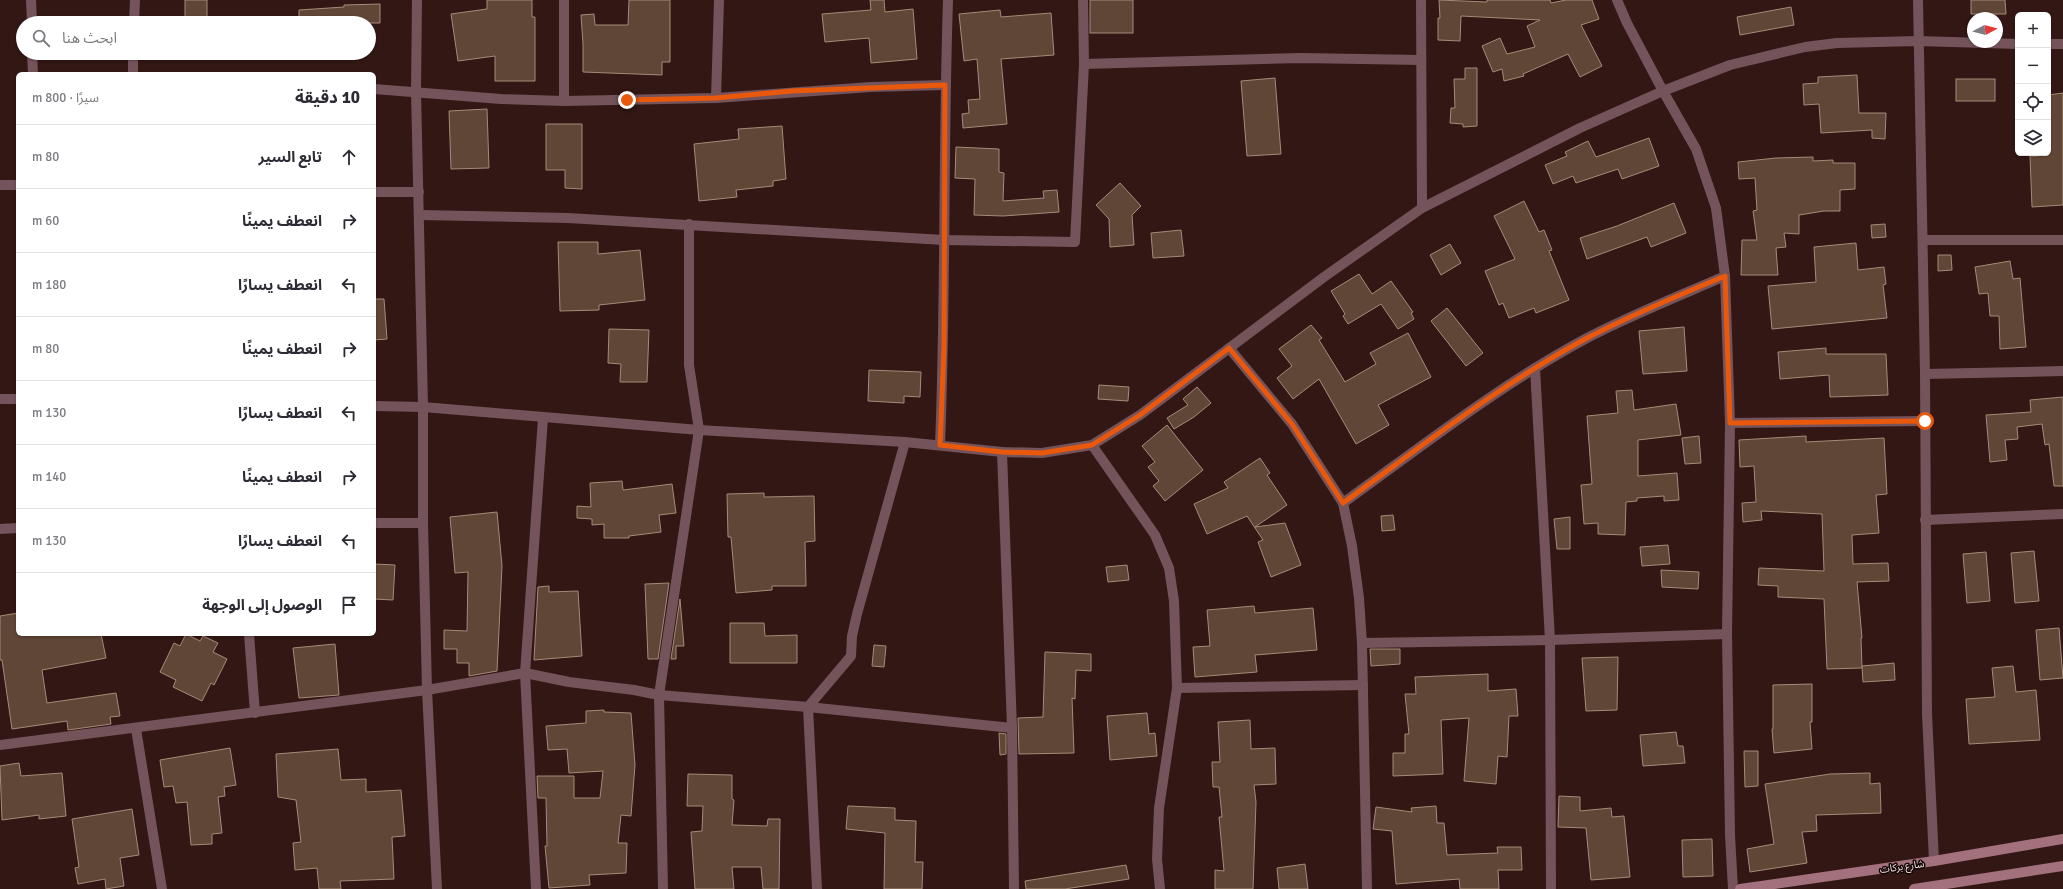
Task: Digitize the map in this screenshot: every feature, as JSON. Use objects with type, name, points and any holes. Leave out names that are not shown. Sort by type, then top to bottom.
[{"type":"main road","name":"شارع بركات","points":[[1740,889],[1934,861],[2063,838]]},
{"type":"main road","points":[[1914,889],[2063,866]]},
{"type":"street","points":[[31,0],[32,16]]},
{"type":"street","points":[[134,16],[135,0]]},
{"type":"street","points":[[417,0],[416,91],[420,215],[423,523],[427,690],[437,889]]},
{"type":"street","points":[[564,0],[564,101]]},
{"type":"street","points":[[716,98],[719,0]]},
{"type":"street","points":[[940,445],[944,349],[945,85],[948,0]]},
{"type":"street","points":[[420,215],[568,218],[944,240],[1075,242],[1084,64],[1083,0]]},
{"type":"street","points":[[1421,0],[1422,208]]},
{"type":"street","points":[[1617,0],[1627,23],[1663,91],[1696,149],[1716,208],[1725,276],[1730,423],[1727,634],[1730,834],[1733,889]]},
{"type":"street","points":[[1918,0],[1925,374],[1926,714],[1934,861]]},
{"type":"street","points":[[376,406],[423,407],[543,418],[636,423],[699,430],[905,442],[1002,452],[1042,453],[1092,445],[1140,415],[1324,277],[1422,208],[1580,128],[1663,91],[1730,65],[1805,47],[1837,43],[1918,41],[2015,44]]},
{"type":"street","points":[[2051,44],[2063,44]]},
{"type":"street","points":[[1084,64],[1302,58],[1422,60]]},
{"type":"street","points":[[32,60],[33,72]]},
{"type":"street","points":[[133,60],[133,72]]},
{"type":"street","points":[[376,89],[416,91],[501,99],[564,101],[716,98],[816,90],[945,85]]},
{"type":"street","points":[[0,185],[16,184]]},
{"type":"street","points":[[376,192],[419,192]]},
{"type":"street","points":[[663,889],[659,695],[699,430],[689,365],[689,224]]},
{"type":"street","points":[[1922,240],[2063,240]]},
{"type":"street","points":[[1343,503],[1443,431],[1535,368],[1587,338],[1654,306],[1725,276]]},
{"type":"street","points":[[1229,348],[1292,424],[1343,503],[1352,546],[1359,598],[1362,643],[1367,889]]},
{"type":"street","points":[[1535,368],[1550,640],[1551,889]]},
{"type":"street","points":[[1925,374],[2063,371]]},
{"type":"street","points":[[0,399],[16,398]]},
{"type":"street","points":[[536,889],[525,673],[543,418]]},
{"type":"street","points":[[1730,423],[1925,421]]},
{"type":"street","points":[[817,889],[808,707],[851,656],[852,636],[857,614],[865,590],[905,442]]},
{"type":"street","points":[[1092,445],[1155,535],[1169,568],[1174,601],[1177,688],[1159,808],[1157,859],[1160,889]]},
{"type":"street","points":[[1002,452],[1012,728],[1014,889]]},
{"type":"street","points":[[1925,520],[2063,514]]},
{"type":"street","points":[[376,523],[423,523]]},
{"type":"street","points":[[0,529],[16,528]]},
{"type":"street","points":[[1362,643],[1550,640],[1727,634]]},
{"type":"street","points":[[249,636],[255,713]]},
{"type":"street","points":[[0,745],[136,729],[427,690],[525,673],[569,682],[634,690],[659,695],[808,707],[1012,728]]},
{"type":"street","points":[[1177,688],[1363,685]]},
{"type":"street","points":[[136,729],[162,889]]},
{"type":"building","points":[[185,0],[207,0],[207,16],[185,16]]},
{"type":"building","points":[[487,0],[532,0],[532,17],[535,17],[535,81],[495,81],[495,56],[458,61],[451,14],[487,9]]},
{"type":"building","points":[[629,0],[670,0],[670,62],[662,62],[662,75],[583,72],[581,15],[594,14],[595,25],[628,25]]},
{"type":"building","points":[[870,0],[884,0],[885,12],[913,9],[917,59],[871,63],[869,38],[825,42],[822,14],[871,10]]},
{"type":"building","points":[[1090,0],[1133,0],[1133,33],[1090,33]]},
{"type":"building","points":[[1439,0],[1487,2],[1487,0],[1550,0],[1551,3],[1566,0],[1592,0],[1599,19],[1581,25],[1602,66],[1580,77],[1568,54],[1523,74],[1524,76],[1504,81],[1502,69],[1493,72],[1482,46],[1500,38],[1507,54],[1535,47],[1527,26],[1540,20],[1461,16],[1460,41],[1438,40],[1438,18],[1440,18]]},
{"type":"building","points":[[1971,0],[2005,0],[2006,14],[2003,14],[2003,12],[1971,12]]},
{"type":"building","points":[[380,4],[380,23],[376,23],[376,16],[299,16],[299,10],[344,7],[344,5]]},
{"type":"building","points":[[1791,7],[1794,25],[1740,35],[1737,17]]},
{"type":"building","points":[[1000,10],[1001,17],[1051,13],[1054,55],[1001,59],[1007,124],[963,128],[962,114],[969,113],[968,100],[980,99],[977,59],[964,61],[959,14]]},
{"type":"building","points":[[1465,68],[1477,68],[1477,126],[1463,127],[1463,124],[1450,123],[1451,108],[1455,108],[1454,79],[1465,79]]},
{"type":"building","points":[[1857,75],[1859,113],[1886,113],[1885,139],[1872,138],[1872,130],[1821,133],[1819,104],[1804,105],[1803,84],[1818,83],[1818,77]]},
{"type":"building","points":[[1275,78],[1281,154],[1247,156],[1241,81]]},
{"type":"building","points":[[1956,79],[1995,79],[1995,101],[1956,101]]},
{"type":"building","points":[[2063,93],[2063,205],[2032,207],[2030,156],[2051,156],[2051,95]]},
{"type":"building","points":[[487,109],[489,168],[451,169],[449,111]]},
{"type":"building","points":[[546,124],[582,124],[582,189],[565,188],[565,170],[546,170]]},
{"type":"building","points":[[782,126],[786,179],[773,181],[773,186],[736,190],[737,197],[699,201],[694,144],[739,139],[738,129]]},
{"type":"building","points":[[1649,138],[1659,166],[1622,179],[1618,169],[1576,183],[1573,176],[1553,184],[1545,165],[1567,156],[1565,152],[1588,141],[1596,157]]},
{"type":"building","points":[[956,147],[999,149],[999,172],[1004,173],[1003,201],[1044,198],[1043,191],[1057,190],[1059,212],[1003,216],[974,215],[975,179],[955,178]]},
{"type":"building","points":[[1813,157],[1813,161],[1833,160],[1833,163],[1855,163],[1855,189],[1840,190],[1840,211],[1824,211],[1799,215],[1799,234],[1784,233],[1786,247],[1776,248],[1778,275],[1741,275],[1742,240],[1757,240],[1753,211],[1757,210],[1755,178],[1739,179],[1738,162],[1776,158]]},
{"type":"building","points":[[1120,183],[1141,206],[1132,215],[1134,245],[1110,247],[1109,219],[1096,205]]},
{"type":"building","points":[[1524,201],[1539,232],[1544,230],[1552,250],[1549,251],[1569,300],[1536,313],[1534,308],[1509,318],[1503,303],[1499,305],[1485,271],[1515,259],[1494,216]]},
{"type":"building","points":[[1674,203],[1686,233],[1651,247],[1647,237],[1587,259],[1580,238],[1617,226]]},
{"type":"building","points":[[1885,224],[1886,237],[1872,238],[1871,225]]},
{"type":"building","points":[[1181,230],[1184,256],[1153,258],[1151,233]]},
{"type":"building","points":[[558,242],[598,242],[598,254],[640,250],[645,300],[599,305],[599,310],[560,311]]},
{"type":"building","points":[[1856,243],[1858,270],[1884,267],[1886,284],[1883,285],[1887,318],[1772,329],[1768,286],[1816,282],[1814,247]]},
{"type":"building","points":[[1450,244],[1461,263],[1441,275],[1430,255]]},
{"type":"building","points":[[1938,255],[1951,255],[1952,270],[1938,271]]},
{"type":"building","points":[[2010,261],[2013,279],[2020,278],[2026,347],[2000,349],[1999,316],[1990,316],[1988,293],[1979,294],[1975,267]]},
{"type":"building","points":[[1359,274],[1372,294],[1391,281],[1413,312],[1411,313],[1414,319],[1398,329],[1381,304],[1348,324],[1343,316],[1345,314],[1331,291]]},
{"type":"building","points":[[376,299],[384,299],[387,339],[376,340]]},
{"type":"building","points":[[1447,308],[1483,353],[1466,366],[1431,321]]},
{"type":"building","points":[[1311,325],[1322,338],[1319,340],[1345,382],[1376,364],[1370,353],[1408,333],[1431,377],[1378,405],[1389,425],[1356,444],[1319,379],[1293,399],[1277,378],[1292,366],[1279,349]]},
{"type":"building","points":[[1684,327],[1687,371],[1643,374],[1639,331]]},
{"type":"building","points":[[609,329],[649,330],[647,382],[620,382],[621,364],[608,363]]},
{"type":"building","points":[[1826,348],[1826,354],[1886,354],[1888,395],[1830,397],[1829,375],[1780,379],[1778,352]]},
{"type":"building","points":[[869,370],[921,372],[920,397],[904,396],[904,403],[868,401]]},
{"type":"building","points":[[1099,385],[1129,387],[1128,401],[1098,399]]},
{"type":"building","points":[[1197,387],[1211,403],[1194,417],[1174,429],[1167,418],[1188,405],[1183,399]]},
{"type":"building","points":[[1632,390],[1634,410],[1676,404],[1681,435],[1638,440],[1638,476],[1677,473],[1679,500],[1664,501],[1664,496],[1637,498],[1637,501],[1626,502],[1625,535],[1598,534],[1598,523],[1584,524],[1581,485],[1592,484],[1587,416],[1618,413],[1616,391]]},
{"type":"building","points":[[2063,397],[2063,486],[2054,486],[2049,444],[2045,445],[2042,424],[2017,427],[2018,439],[2005,440],[2007,460],[1990,462],[1986,415],[2031,412],[2030,400]]},
{"type":"building","points":[[1167,425],[1203,470],[1165,501],[1153,486],[1159,481],[1148,467],[1155,462],[1142,446]]},
{"type":"building","points":[[1699,436],[1701,463],[1685,464],[1682,438]]},
{"type":"building","points":[[1806,436],[1806,442],[1884,438],[1887,494],[1876,495],[1879,533],[1852,535],[1853,564],[1888,563],[1889,581],[1857,582],[1862,638],[1862,668],[1827,669],[1824,599],[1778,597],[1778,586],[1758,585],[1759,568],[1824,571],[1822,514],[1761,511],[1762,520],[1743,522],[1742,503],[1756,502],[1754,466],[1740,467],[1739,440]]},
{"type":"building","points":[[1260,458],[1270,473],[1267,475],[1287,505],[1255,527],[1285,523],[1301,565],[1271,577],[1258,542],[1263,540],[1247,516],[1207,534],[1194,504],[1228,488],[1224,482]]},
{"type":"building","points":[[622,481],[623,490],[672,484],[676,513],[659,515],[661,532],[629,536],[629,538],[604,538],[604,524],[592,525],[592,519],[577,518],[577,506],[591,507],[590,483]]},
{"type":"building","points":[[764,493],[764,497],[814,496],[815,541],[805,542],[806,586],[772,586],[772,590],[736,593],[731,537],[728,537],[727,494]]},
{"type":"building","points":[[497,512],[502,566],[497,671],[469,676],[469,663],[457,663],[457,649],[444,649],[444,630],[467,631],[468,572],[455,573],[450,517]]},
{"type":"building","points":[[1393,515],[1395,530],[1382,531],[1381,516]]},
{"type":"building","points":[[1570,517],[1570,549],[1557,549],[1554,519]]},
{"type":"building","points":[[1668,545],[1670,564],[1642,566],[1640,547]]},
{"type":"building","points":[[2034,551],[2039,601],[2015,603],[2011,553]]},
{"type":"building","points":[[1986,552],[1990,601],[1967,603],[1963,554]]},
{"type":"building","points":[[376,564],[395,565],[393,600],[376,599]]},
{"type":"building","points":[[1127,565],[1129,580],[1108,582],[1106,567]]},
{"type":"building","points":[[1661,570],[1699,572],[1698,589],[1662,587]]},
{"type":"building","points":[[669,583],[658,659],[648,659],[645,584]]},
{"type":"building","points":[[549,586],[549,592],[578,591],[582,656],[534,660],[538,587]]},
{"type":"building","points":[[680,599],[684,646],[676,646],[676,659],[671,659]]},
{"type":"building","points":[[1254,606],[1255,613],[1313,608],[1317,650],[1255,655],[1257,672],[1195,677],[1193,647],[1210,646],[1207,610]]},
{"type":"building","points":[[16,613],[16,636],[101,636],[106,658],[42,670],[47,703],[116,693],[120,716],[110,717],[111,724],[68,730],[67,721],[12,729],[2,660],[0,660],[0,616]]},
{"type":"building","points":[[730,623],[764,623],[765,636],[797,635],[797,663],[730,663]]},
{"type":"building","points":[[2059,628],[2063,678],[2040,680],[2036,630]]},
{"type":"building","points":[[185,636],[190,636],[200,641],[203,636],[218,643],[213,652],[227,659],[214,685],[211,683],[202,701],[173,687],[176,680],[160,672],[174,643],[180,646]]},
{"type":"building","points":[[335,644],[339,695],[299,698],[293,648]]},
{"type":"building","points":[[874,645],[886,646],[884,667],[872,666]]},
{"type":"building","points":[[1370,649],[1400,649],[1400,664],[1371,666]]},
{"type":"building","points":[[1045,652],[1091,654],[1091,671],[1076,670],[1075,699],[1072,698],[1074,753],[1019,754],[1018,718],[1043,717]]},
{"type":"building","points":[[1618,657],[1617,710],[1586,711],[1582,658]]},
{"type":"building","points":[[1894,663],[1895,680],[1863,682],[1862,666]]},
{"type":"building","points":[[2013,666],[2016,692],[2036,690],[2040,740],[1969,744],[1966,699],[1995,697],[1992,668]]},
{"type":"building","points":[[1488,674],[1488,691],[1516,689],[1518,716],[1509,716],[1507,757],[1498,756],[1496,784],[1464,781],[1469,718],[1441,720],[1443,774],[1393,776],[1393,753],[1405,753],[1405,734],[1409,734],[1405,694],[1416,694],[1415,677]]},
{"type":"building","points":[[1812,684],[1812,722],[1810,722],[1812,749],[1774,753],[1772,729],[1773,685]]},
{"type":"building","points":[[604,710],[604,712],[631,713],[635,765],[631,816],[621,815],[618,843],[627,843],[626,873],[589,875],[590,885],[549,888],[545,846],[547,846],[546,798],[538,798],[537,776],[574,776],[574,798],[600,798],[603,771],[569,773],[567,749],[548,750],[546,726],[586,723],[586,711]]},
{"type":"building","points":[[1147,713],[1149,734],[1155,733],[1157,756],[1110,760],[1107,716]]},
{"type":"building","points":[[1250,720],[1251,749],[1275,748],[1276,784],[1254,785],[1256,802],[1253,889],[1215,889],[1215,870],[1224,871],[1219,817],[1222,817],[1219,787],[1213,787],[1212,762],[1220,762],[1218,722]]},
{"type":"building","points":[[1676,732],[1678,746],[1683,746],[1685,763],[1643,766],[1640,735]]},
{"type":"building","points":[[999,733],[1006,734],[1006,754],[1000,755]]},
{"type":"building","points":[[230,748],[236,785],[224,787],[225,796],[218,797],[222,833],[212,834],[212,844],[191,845],[187,802],[176,803],[173,786],[164,787],[160,760]]},
{"type":"building","points":[[338,749],[341,780],[366,779],[366,792],[401,790],[405,836],[392,837],[394,879],[340,881],[341,889],[319,889],[317,868],[295,870],[293,843],[301,842],[296,800],[278,797],[276,754]]},
{"type":"building","points":[[1744,751],[1758,751],[1758,786],[1745,787]]},
{"type":"building","points":[[19,763],[21,776],[62,773],[66,816],[39,819],[39,815],[2,820],[0,766]]},
{"type":"building","points":[[1870,773],[1870,784],[1880,783],[1881,813],[1816,815],[1817,831],[1802,832],[1807,863],[1750,872],[1747,849],[1774,844],[1765,784],[1830,774]]},
{"type":"building","points":[[688,774],[732,775],[732,799],[734,800],[732,825],[767,826],[768,819],[780,819],[779,889],[763,889],[761,867],[732,867],[734,889],[695,889],[691,832],[702,831],[703,806],[687,806]]},
{"type":"building","points":[[1559,796],[1580,797],[1580,811],[1611,808],[1612,817],[1624,816],[1630,877],[1591,880],[1586,828],[1558,827]]},
{"type":"building","points":[[848,806],[895,808],[895,820],[916,821],[915,862],[923,862],[922,889],[884,889],[885,833],[846,829]]},
{"type":"building","points":[[1436,806],[1437,823],[1444,823],[1447,855],[1498,853],[1497,847],[1521,847],[1522,870],[1498,870],[1499,889],[1460,889],[1459,879],[1396,884],[1392,831],[1373,829],[1376,807],[1412,812],[1411,808]]},
{"type":"building","points":[[132,809],[139,855],[120,858],[124,886],[106,889],[105,879],[78,884],[75,868],[79,867],[72,819]]},
{"type":"building","points":[[1712,839],[1713,876],[1683,877],[1682,840]]},
{"type":"building","points":[[1305,864],[1308,889],[1279,889],[1277,868]]},
{"type":"building","points":[[1126,865],[1129,879],[1065,889],[1026,889],[1025,881]]},
{"type":"route","points":[[627,100],[716,98],[792,91],[945,85],[944,349],[940,445],[1002,452],[1042,453],[1092,445],[1140,415],[1180,387],[1229,348],[1292,424],[1343,503],[1443,431],[1535,368],[1587,338],[1654,306],[1725,276],[1730,423],[1925,421]]}]
